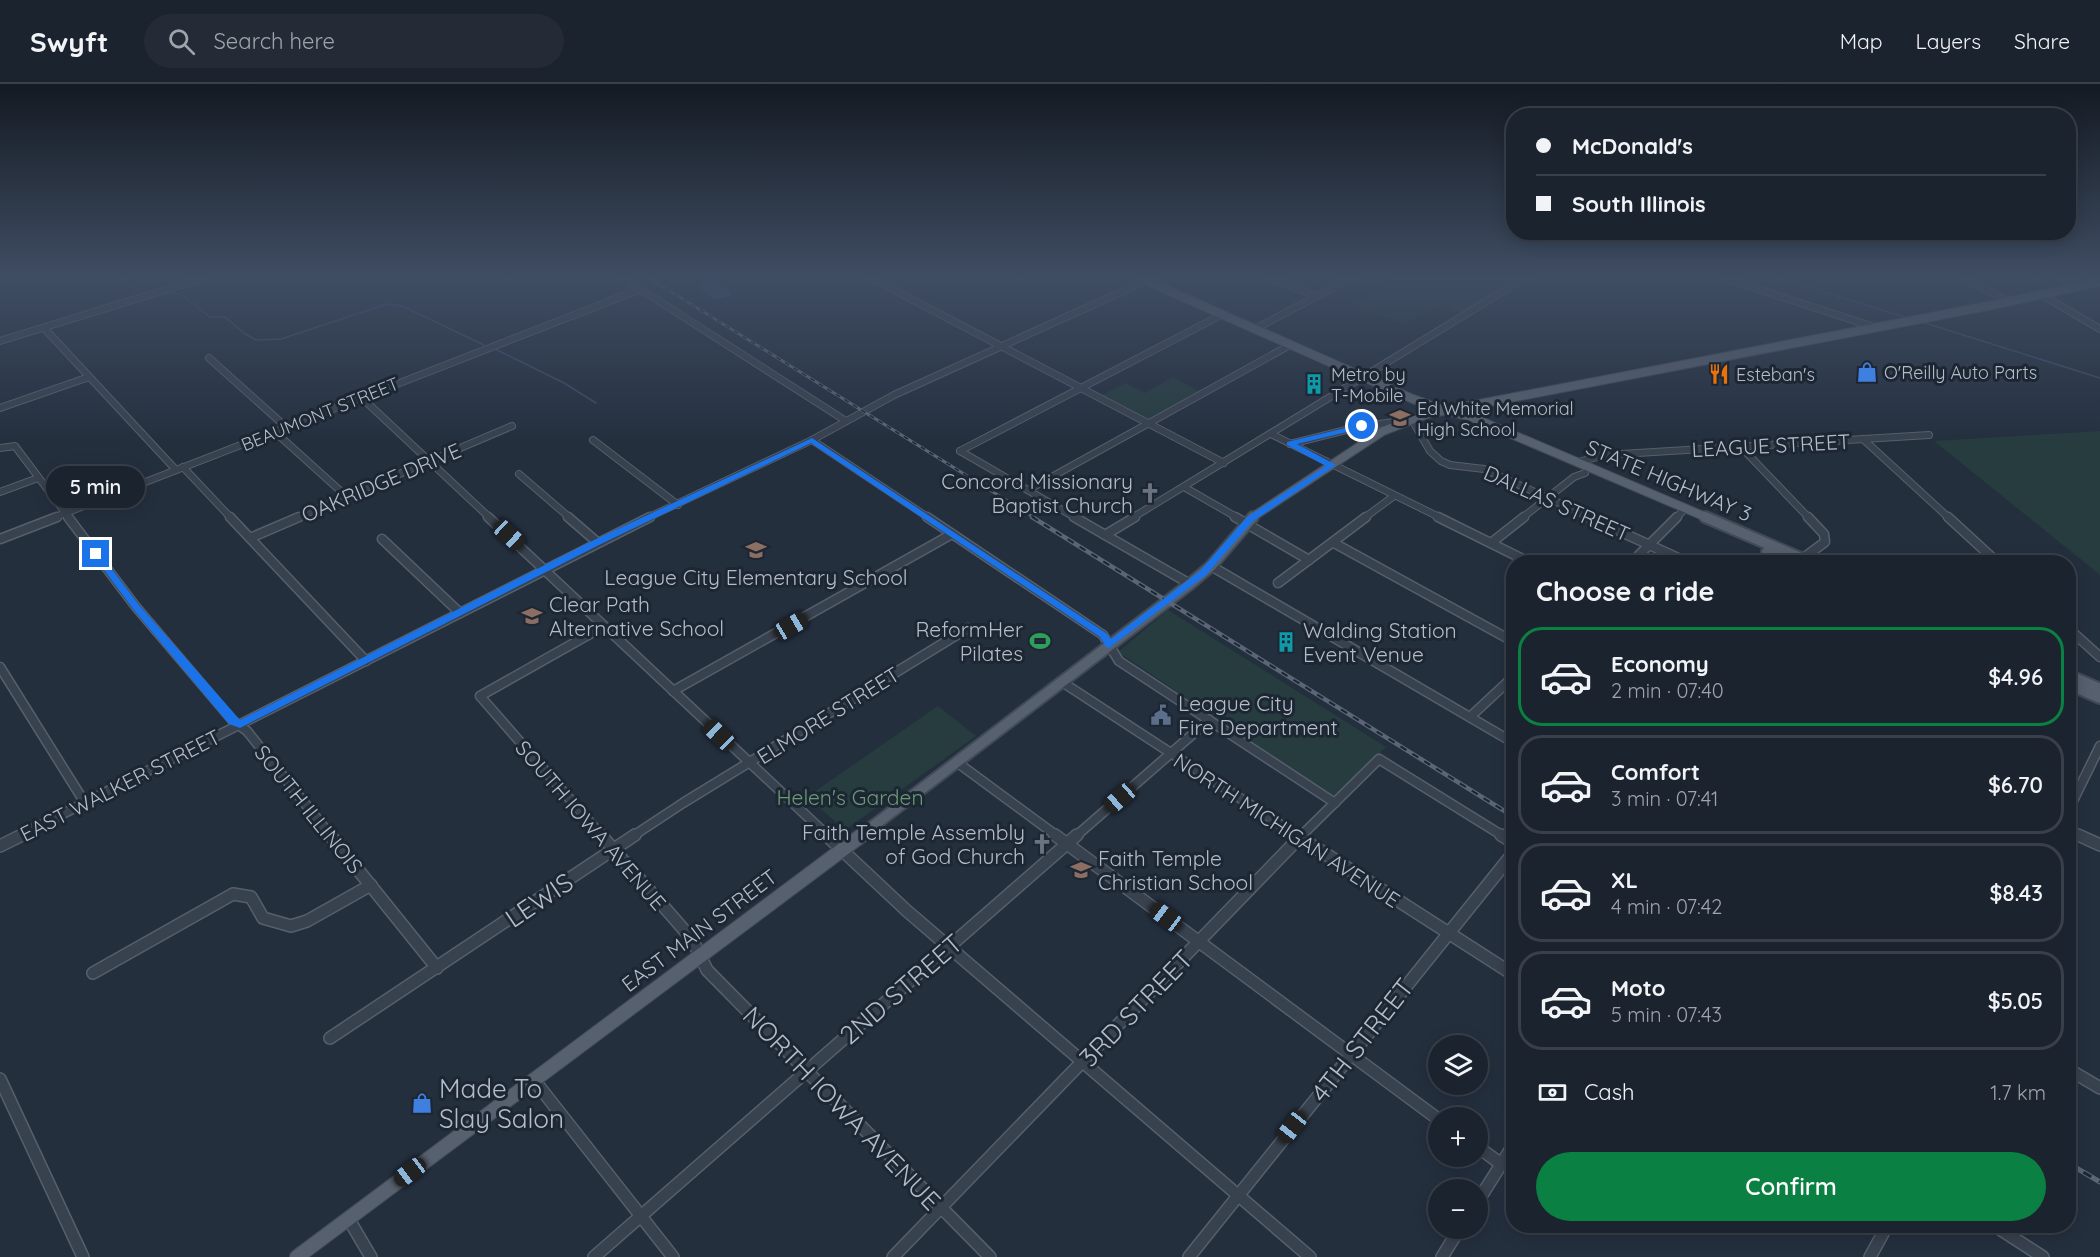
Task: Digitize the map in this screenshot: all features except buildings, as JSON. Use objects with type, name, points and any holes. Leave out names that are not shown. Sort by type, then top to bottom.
[{"type":"main road","name":"STATE HIGHWAY 3","points":[[1263,333],[1575,469],[1589,471],[1789,555]]},
{"type":"main road","name":"EAST MAIN STREET","points":[[297,1257],[958,763],[1190,584],[1211,566],[1245,524],[1383,431],[1407,420],[1446,411],[1852,333]]},
{"type":"main road","name":"STATE HIGHWAY 3","points":[[1683,511],[1776,555]]},
{"type":"main road","points":[[2076,678],[2100,689]]},
{"type":"main road","points":[[2076,688],[2100,698]]},
{"type":"street","points":[[0,341],[28,333]]},
{"type":"street","points":[[48,333],[179,469],[250,538],[366,661]]},
{"type":"street","name":"BEAUMONT STREET","points":[[0,539],[529,333]]},
{"type":"street","points":[[709,333],[846,421]]},
{"type":"street","points":[[977,333],[1224,463]]},
{"type":"street","name":"EAST WALKER STREET","points":[[0,846],[597,542],[812,440],[894,395],[1033,333]]},
{"type":"street","points":[[1187,333],[960,451],[1190,584]]},
{"type":"street","points":[[1105,535],[1435,333]]},
{"type":"street","points":[[1028,490],[1290,345]]},
{"type":"street","points":[[210,358],[286,427]]},
{"type":"street","points":[[0,408],[89,377]]},
{"type":"street","points":[[361,398],[545,568],[840,851],[1310,1257]]},
{"type":"street","points":[[1289,444],[1362,426],[1407,420]]},
{"type":"street","name":"DALLAS STREET","points":[[1407,420],[1434,457],[1446,464],[1472,465],[1484,469],[1672,555]]},
{"type":"street","name":"OAKRIDGE DRIVE","points":[[250,538],[512,426]]},
{"type":"street","points":[[275,432],[346,496]]},
{"type":"street","points":[[1271,434],[1515,555]]},
{"type":"street","name":"LEAGUE STREET","points":[[1575,469],[1605,455],[1929,435]]},
{"type":"street","points":[[1863,439],[1989,555]]},
{"type":"street","points":[[593,440],[678,505]]},
{"type":"street","points":[[812,440],[1103,635],[1119,661],[1335,803]]},
{"type":"street","name":"SOUTH ILLINOIS","points":[[0,448],[15,446],[136,607],[233,721],[240,725],[437,968]]},
{"type":"street","points":[[1741,447],[1824,534],[1825,542],[1810,555]]},
{"type":"street","points":[[1491,543],[1548,498],[1575,469],[1589,471],[1596,458]]},
{"type":"street","points":[[519,474],[597,542]]},
{"type":"street","points":[[0,492],[38,478]]},
{"type":"street","points":[[1184,487],[1309,560]]},
{"type":"street","points":[[1278,583],[1394,496]]},
{"type":"street","points":[[1639,555],[1683,511]]},
{"type":"street","points":[[673,691],[952,534]]},
{"type":"street","points":[[382,539],[460,613]]},
{"type":"street","points":[[1334,543],[1506,638]]},
{"type":"street","points":[[1211,566],[1506,738]]},
{"type":"street","name":"SOUTH IOWA AVENUE","points":[[604,626],[480,696],[692,939],[700,955]]},
{"type":"street","name":"ELMORE STREET","points":[[750,764],[968,628]]},
{"type":"street","points":[[2076,635],[2100,657]]},
{"type":"street","points":[[0,667],[85,803]]},
{"type":"street","name":"NORTH MICHIGAN AVENUE","points":[[1062,682],[1299,838],[1506,970]]},
{"type":"street","points":[[1470,717],[1506,683]]},
{"type":"street","name":"2ND STREET","points":[[594,1257],[1209,720]]},
{"type":"street","points":[[2076,796],[2100,746]]},
{"type":"street","name":"3RD STREET","points":[[894,1257],[1299,838],[1379,759],[1506,838]]},
{"type":"street","points":[[958,763],[1428,1112]]},
{"type":"street","name":"LEWIS","points":[[330,1038],[683,803],[750,764]]},
{"type":"street","points":[[2076,834],[2100,845]]},
{"type":"street","name":"4TH STREET","points":[[1189,1257],[1447,932],[1506,862]]},
{"type":"street","points":[[93,973],[233,894],[247,894],[254,898],[263,918],[291,926],[307,921],[370,885]]},
{"type":"street","name":"NORTH IOWA AVENUE","points":[[700,955],[707,970],[990,1257]]},
{"type":"street","points":[[2076,1074],[2100,1088]]},
{"type":"street","points":[[0,1079],[83,1257]]},
{"type":"street","points":[[534,1080],[673,1257]]},
{"type":"street","points":[[1488,1154],[1501,1164]]},
{"type":"street","points":[[1488,1185],[1506,1156]]},
{"type":"street","points":[[348,1218],[371,1257]]},
{"type":"street","points":[[1870,1257],[1883,1233]]},
{"type":"street","points":[[2006,1233],[2043,1257]]},
{"type":"street","points":[[1442,1257],[1453,1239]]},
{"type":"green space","points":[[1173,377],[1200,392],[1147,420],[1101,396],[1125,383],[1145,393]]},
{"type":"green space","points":[[2100,431],[2100,575],[2076,555],[1934,441]]},
{"type":"green space","points":[[1168,610],[1386,747],[1333,797],[1118,652]]},
{"type":"green space","name":"Helen's Garden","points":[[938,706],[976,736],[845,830],[807,797]]},
{"type":"waterway","points":[[244,333],[256,340],[281,339],[300,333]]},
{"type":"waterway","points":[[458,333],[484,345]]},
{"type":"waterway","points":[[1956,333],[2100,378]]},
{"type":"waterway","points":[[497,350],[564,383],[596,403]]},
{"type":"railway","points":[[737,333],[1035,518]]},
{"type":"railway","points":[[1032,517],[1506,812]]},
{"type":"railway","points":[[2076,1168],[2100,1182]]},
{"type":"place","name":"O'Reilly Auto Parts","points":[[1867,372]]},
{"type":"place","name":"Esteban's","points":[[1719,374]]},
{"type":"place","name":"Metro by T-Mobile","points":[[1314,384]]},
{"type":"place","name":"Ed White Memorial High School","points":[[1400,418]]},
{"type":"place","name":"Concord Missionary Baptist Church","points":[[1150,493]]},
{"type":"place","name":"League City Elementary School","points":[[756,550]]},
{"type":"place","name":"Clear Path Alternative School","points":[[532,616]]},
{"type":"place","name":"ReformHer Pilates","points":[[1040,641]]},
{"type":"place","name":"Walding Station Event Venue","points":[[1286,642]]},
{"type":"place","name":"League City Fire Department","points":[[1161,715]]},
{"type":"place","name":"Faith Temple Assembly of God Church","points":[[1042,844]]},
{"type":"place","name":"Faith Temple Christian School","points":[[1081,870]]},
{"type":"place","name":"Made To Slay Salon","points":[[422,1103]]},
{"type":"route","points":[[96,554],[136,607],[233,721],[240,725],[597,542],[812,440],[1103,635],[1109,645],[1211,566],[1250,519],[1332,465],[1289,444],[1362,426]]}]
